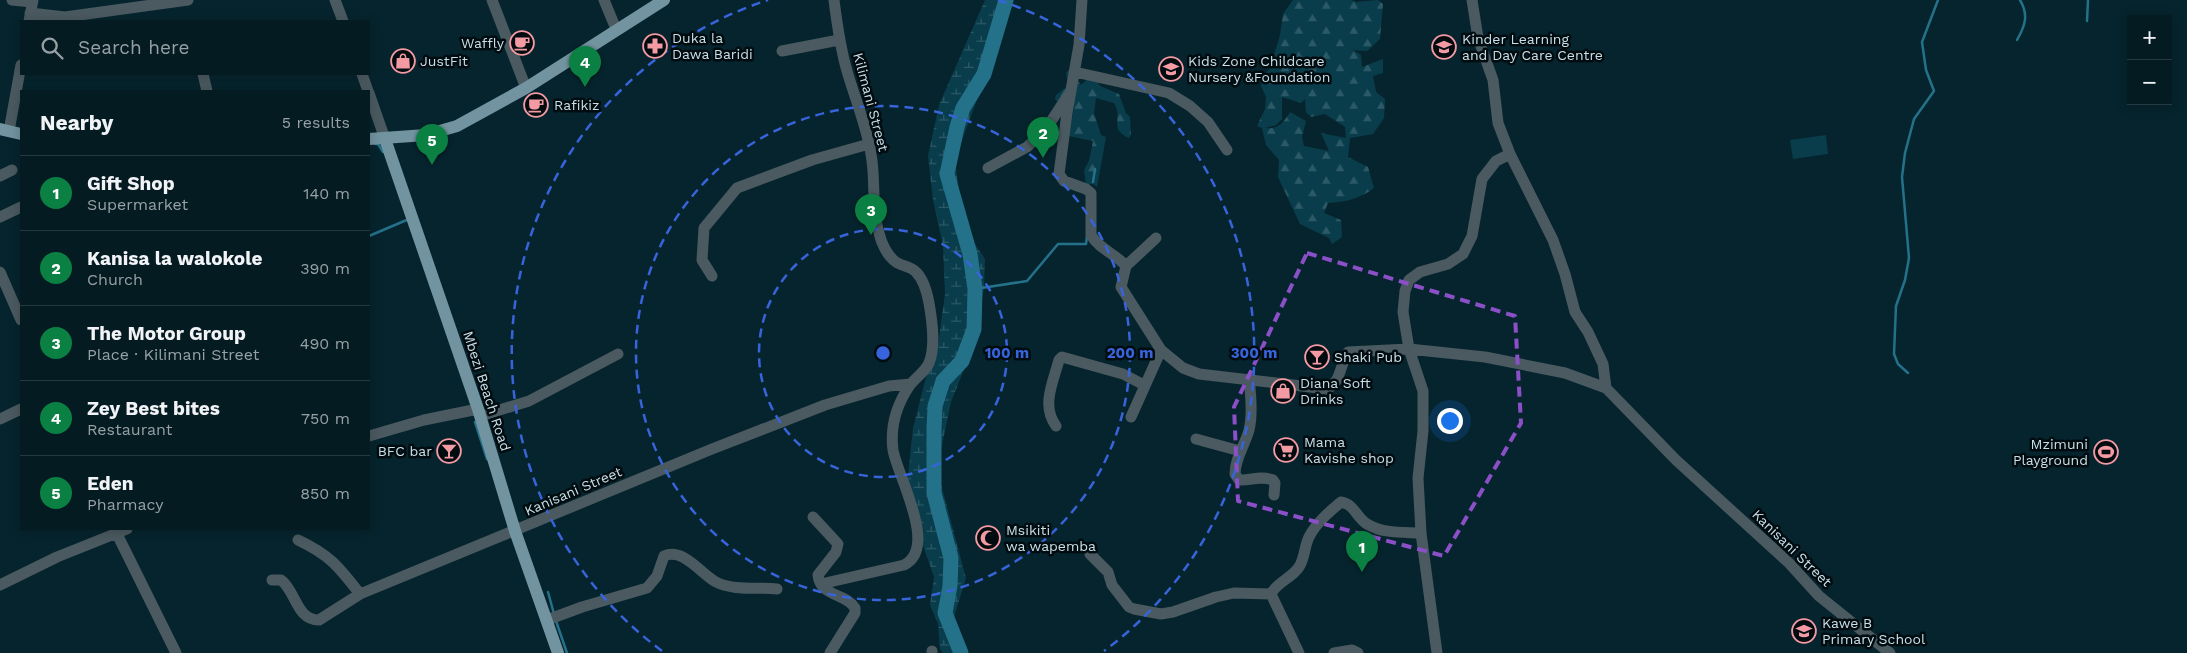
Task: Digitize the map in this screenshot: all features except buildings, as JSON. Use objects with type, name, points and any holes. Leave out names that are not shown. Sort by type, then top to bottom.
[{"type":"main road","points":[[370,139],[426,135],[457,126],[526,88],[664,0]]},
{"type":"main road","name":"Mbezi Beach Road","points":[[385,139],[479,412],[514,532],[558,653]]},
{"type":"street","points":[[12,0],[31,9],[65,17],[188,0]]},
{"type":"street","points":[[335,0],[343,20]]},
{"type":"street","points":[[492,0],[526,88]]},
{"type":"street","points":[[604,0],[616,29]]},
{"type":"street","name":"Kilimani Street","points":[[821,584],[904,566],[909,563],[915,553],[916,522],[906,484],[897,467],[893,448],[894,415],[911,384],[921,375],[930,362],[933,336],[929,302],[924,285],[915,270],[895,262],[886,250],[878,232],[869,144],[862,112],[847,73],[839,40],[834,0]]},
{"type":"street","points":[[1082,0],[1081,30],[1059,169],[1061,178],[1091,193],[1091,235],[1110,254],[1120,258],[1126,266]]},
{"type":"street","points":[[1156,238],[1126,266],[1121,287],[1161,350],[1179,366],[1199,374],[1328,389],[1336,382],[1343,360],[1348,352],[1409,349],[1485,357],[1565,373],[1606,388],[1603,364],[1588,332],[1575,312],[1565,274],[1553,240],[1510,154],[1498,123],[1493,80],[1478,38],[1472,0]]},
{"type":"street","points":[[782,51],[839,40]]},
{"type":"street","points":[[10,132],[20,71]]},
{"type":"street","points":[[1075,72],[1169,92],[1190,106],[1208,122],[1227,150]]},
{"type":"street","points":[[203,75],[208,90]]},
{"type":"street","points":[[362,75],[367,90]]},
{"type":"street","points":[[988,168],[1027,147],[1046,128],[1070,93]]},
{"type":"street","points":[[370,98],[385,139]]},
{"type":"street","points":[[712,276],[702,260],[704,228],[737,188],[812,160],[869,144]]},
{"type":"street","points":[[1440,651],[1421,533],[1418,478],[1423,430],[1423,391],[1409,349],[1403,312],[1405,291],[1409,280],[1420,272],[1448,264],[1462,254],[1472,236],[1482,178],[1496,161],[1510,154]]},
{"type":"street","points":[[0,176],[12,170]]},
{"type":"street","points":[[0,218],[20,208]]},
{"type":"street","points":[[0,272],[20,318]]},
{"type":"street","points":[[1131,417],[1161,350]]},
{"type":"street","points":[[370,436],[424,420],[479,412],[529,401],[618,354]]},
{"type":"street","points":[[1056,426],[1050,417],[1048,403],[1058,364],[1062,357],[1123,374],[1144,385]]},
{"type":"street","points":[[1249,379],[1252,404],[1249,430],[1240,451],[1234,474],[1238,480],[1252,477],[1273,480],[1275,483],[1274,495]]},
{"type":"street","name":"Kanisani Street","points":[[272,580],[281,580],[287,584],[304,616],[312,620],[319,620],[360,594],[712,449],[826,405],[890,386],[911,384]]},
{"type":"street","name":"Kanisani Street","points":[[1606,388],[1676,460],[1789,563],[1819,596],[1890,653]]},
{"type":"street","points":[[0,419],[20,409]]},
{"type":"street","points":[[1196,439],[1240,451]]},
{"type":"street","points":[[1271,594],[1281,582],[1296,571],[1302,560],[1308,538],[1319,523],[1341,502],[1351,506],[1366,523],[1378,529],[1421,533]]},
{"type":"street","points":[[813,517],[838,544],[836,552],[818,575],[821,584],[828,592],[852,603],[855,608],[854,613],[830,653]]},
{"type":"street","points":[[0,586],[58,557],[122,531],[176,653]]},
{"type":"street","points":[[298,540],[332,559],[360,594]]},
{"type":"street","points":[[547,620],[582,607],[647,588],[657,576],[664,556],[670,553],[680,555],[726,587],[777,589]]},
{"type":"street","points":[[1090,554],[1108,572],[1112,585],[1129,607],[1134,609],[1162,614],[1234,593],[1271,594]]},
{"type":"street","points":[[1271,594],[1299,653]]},
{"type":"street","points":[[1334,653],[1352,650],[1358,653]]},
{"type":"highlighted area","points":[[1307,253],[1515,316],[1521,423],[1444,556],[1238,501],[1234,407]]},
{"type":"green space","points":[[985,0],[1014,0],[955,159],[963,226],[985,259],[984,287],[976,339],[951,402],[937,469],[966,578],[954,617],[959,646],[966,653],[943,653],[940,649],[938,624],[930,605],[934,577],[920,537],[907,485],[913,428],[926,377],[937,352],[945,294],[943,246],[933,200],[928,156],[939,105]]},
{"type":"green space","points":[[1293,0],[1351,0],[1356,2],[1378,0],[1383,4],[1380,39],[1367,51],[1353,50],[1361,55],[1362,67],[1383,59],[1383,73],[1373,76],[1376,92],[1385,99],[1384,118],[1373,134],[1350,138],[1348,157],[1368,167],[1374,188],[1352,199],[1328,203],[1324,213],[1341,220],[1342,237],[1332,244],[1329,238],[1300,224],[1278,177],[1279,160],[1266,145],[1262,128],[1257,126],[1265,109],[1266,97],[1261,86],[1264,74],[1269,70],[1272,62],[1280,35],[1283,14]],"holes":[[[1282,97],[1301,103],[1305,99],[1306,112],[1311,117],[1325,114],[1345,127],[1346,138],[1321,133],[1329,151],[1304,146],[1302,137],[1306,121],[1290,112],[1274,128],[1265,128],[1276,125],[1282,119]]]},
{"type":"green space","points":[[1069,70],[1081,85],[1089,78],[1095,78],[1100,86],[1119,94],[1126,113],[1130,117],[1131,135],[1129,138],[1118,130],[1117,110],[1114,103],[1096,98],[1094,113],[1101,135],[1106,137],[1097,187],[1093,184],[1086,185],[1084,170],[1089,161],[1093,141],[1069,136],[1074,107],[1072,103],[1058,103],[1055,99],[1056,95],[1068,86],[1066,73]]},
{"type":"green space","points":[[1826,135],[1828,154],[1793,159],[1790,140]]},
{"type":"waterway","points":[[961,653],[945,613],[950,586],[951,558],[934,493],[934,430],[935,406],[943,381],[962,361],[974,329],[975,289],[970,254],[947,174],[963,108],[984,74],[1006,0]]},
{"type":"waterway","points":[[1908,373],[1898,364],[1894,354],[1896,306],[1905,280],[1909,258],[1902,177],[1905,153],[1914,119],[1934,91],[1926,70],[1922,42],[1938,0]]},
{"type":"waterway","points":[[2017,40],[2025,20],[2023,5],[2020,0]]},
{"type":"waterway","points":[[2087,21],[2088,0]]},
{"type":"waterway","points":[[375,144],[378,144],[383,152]]},
{"type":"waterway","points":[[1093,182],[1095,169]]},
{"type":"waterway","points":[[370,236],[409,219]]},
{"type":"waterway","points":[[975,289],[1027,281],[1058,244],[1086,244],[1087,236]]},
{"type":"waterway","points":[[475,422],[487,459]]},
{"type":"waterway","points":[[548,592],[554,614]]},
{"type":"waterway","points":[[556,621],[567,653]]},
{"type":"place","name":"Waffly","points":[[522,43]]},
{"type":"place","name":"Duka la Dawa Baridi","points":[[655,46]]},
{"type":"place","name":"Kinder Learning and Day Care Centre","points":[[1444,47]]},
{"type":"place","name":"JustFit","points":[[403,61]]},
{"type":"place","name":"Kids Zone Childcare Nursery &Foundation","points":[[1171,69]]},
{"type":"place","name":"Zey Best bites","points":[[585,87]]},
{"type":"place","name":"Rafikiz","points":[[536,105]]},
{"type":"place","name":"Kanisa la walokole","points":[[1043,158]]},
{"type":"place","name":"Eden","points":[[432,165]]},
{"type":"place","name":"The Motor Group","points":[[871,235]]},
{"type":"place","name":"Shaki Pub","points":[[1317,357]]},
{"type":"place","name":"Diana Soft Drinks","points":[[1283,391]]},
{"type":"place","name":"Mama Kavishe shop","points":[[1286,450]]},
{"type":"place","name":"BFC bar","points":[[449,451]]},
{"type":"place","name":"Mzimuni Playground","points":[[2106,452]]},
{"type":"place","name":"Msikiti wa wapemba","points":[[988,538]]},
{"type":"place","name":"Gift Shop","points":[[1362,572]]},
{"type":"place","name":"Kawe B Primary School","points":[[1804,631]]}]
